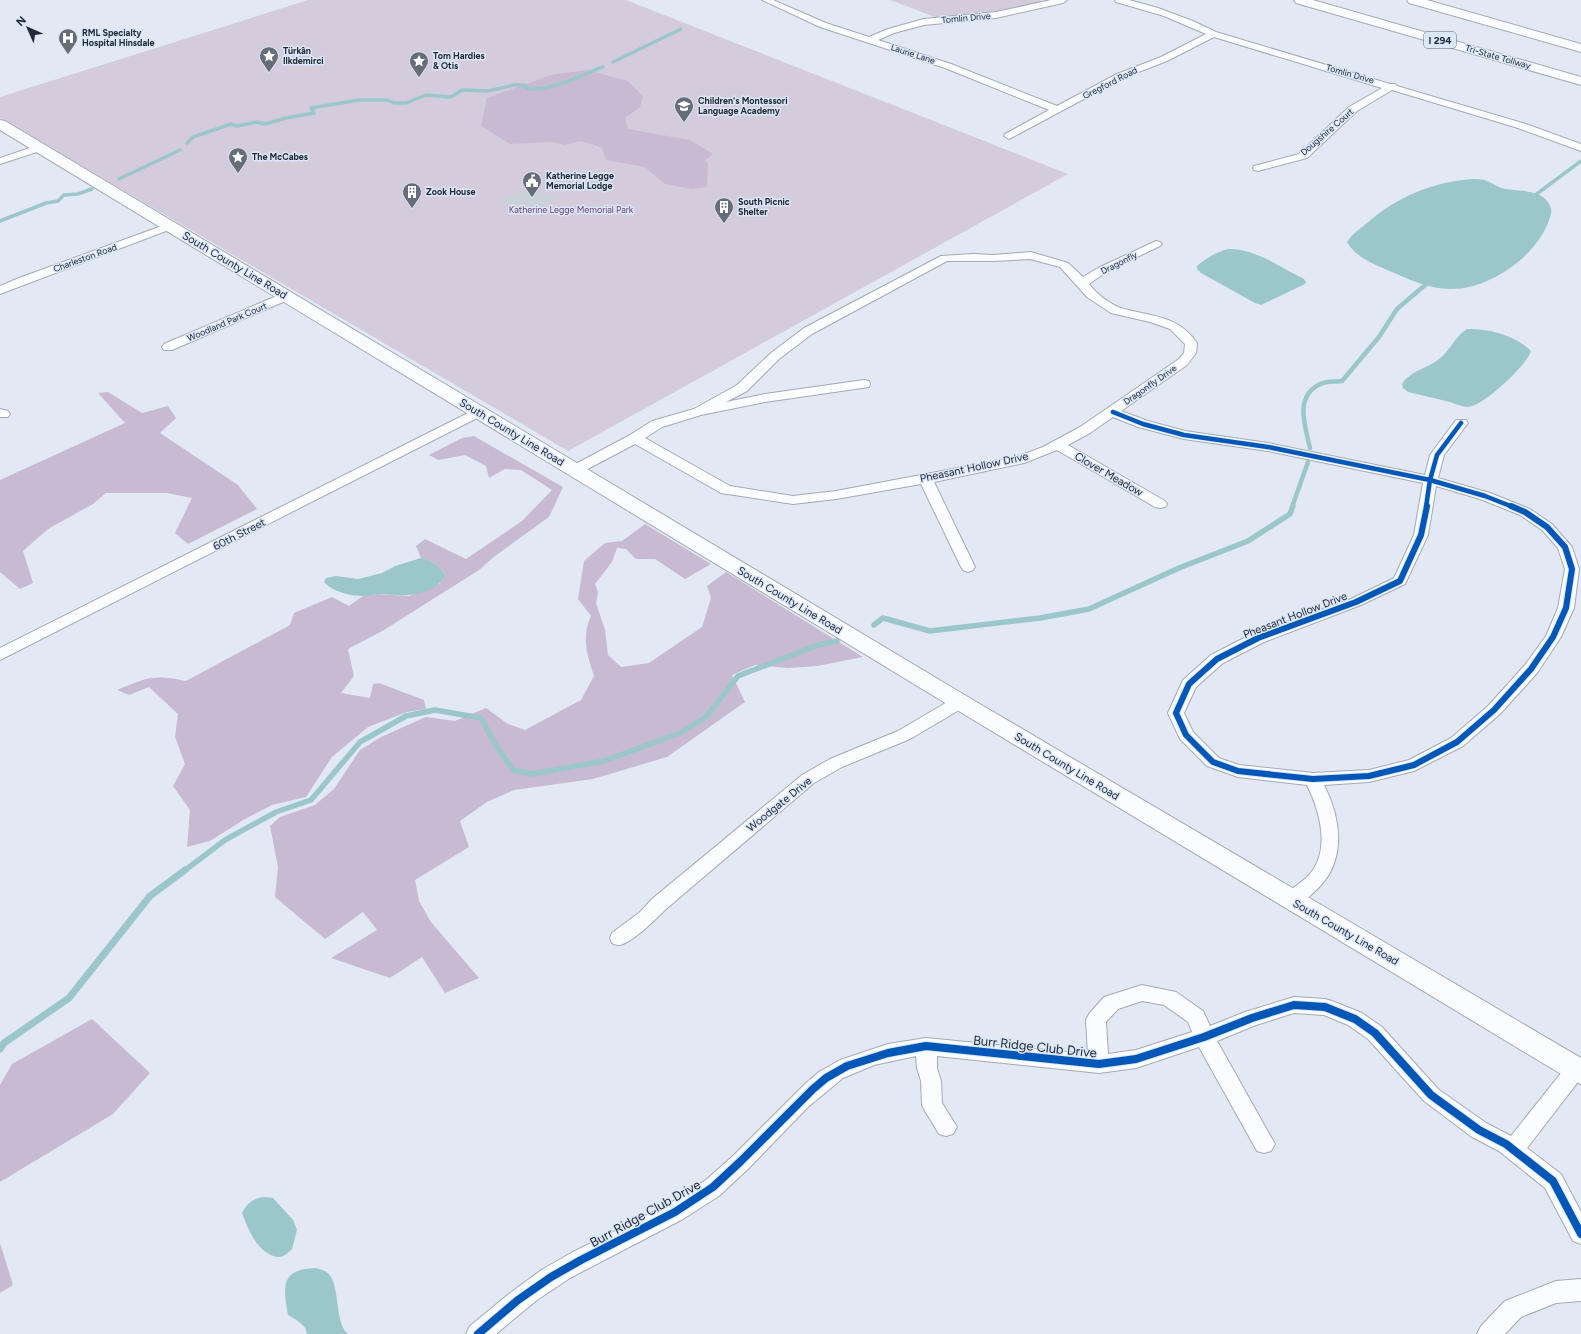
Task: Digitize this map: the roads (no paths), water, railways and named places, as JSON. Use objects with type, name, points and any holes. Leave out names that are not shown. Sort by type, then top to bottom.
[{"type":"main road","name":"Tri-State Tollway","points":[[1300,0],[1581,81]]},
{"type":"main road","name":"Tri-State Tollway","points":[[1329,0],[1581,71]]},
{"type":"main road","points":[[1413,0],[1581,48]]},
{"type":"main road","points":[[1511,27],[1581,44]]},
{"type":"main road","name":"South County Line Road","points":[[0,124],[960,702],[1291,900],[1392,958],[1578,1071]]},
{"type":"street","name":"Laurie Lane","points":[[766,0],[823,25],[948,66],[1058,110]]},
{"type":"street","name":"Tomlin Drive","points":[[870,40],[891,31],[924,22],[996,16],[1063,0]]},
{"type":"street","name":"Tomlin Drive","points":[[1119,0],[1186,21],[1213,34],[1392,86],[1522,126],[1581,148]]},
{"type":"street","name":"Gregford Road","points":[[1009,136],[1120,76],[1164,59],[1213,34]]},
{"type":"street","name":"Dougshire Court","points":[[1258,168],[1303,156],[1352,109],[1392,86]]},
{"type":"street","points":[[0,161],[39,148]]},
{"type":"street","name":"Charleston Road","points":[[0,279],[165,223]]},
{"type":"street","name":"Charleston Road","points":[[0,290],[23,280],[68,265],[165,223]]},
{"type":"street","name":"Dragonfly","points":[[1082,283],[1102,270],[1156,244]]},
{"type":"street","name":"Dragonfly Drive","points":[[742,388],[775,356],[808,332],[875,294],[945,258],[973,256],[993,258],[1031,255],[1064,265],[1091,294],[1115,310],[1154,319],[1174,326],[1191,343],[1190,353],[1183,362],[1113,412]]},
{"type":"street","name":"Woodland Park Court","points":[[168,347],[286,296]]},
{"type":"street","points":[[575,470],[635,438],[657,424],[699,412],[765,398],[864,384]]},
{"type":"street","points":[[699,412],[742,388],[765,398]]},
{"type":"street","name":"60th Street","points":[[0,656],[478,412]]},
{"type":"street","name":"Pheasant Hollow Drive","points":[[635,438],[726,490],[793,500],[836,495],[925,478],[947,476],[1019,460],[1058,445],[1113,412],[1143,424],[1184,435],[1268,447],[1430,480],[1506,504],[1525,512],[1547,527],[1565,547],[1572,569],[1566,608],[1553,637],[1531,669],[1494,710],[1457,742],[1414,765],[1369,776],[1313,779],[1238,771],[1213,762],[1186,735],[1176,713],[1189,684],[1217,659],[1258,638],[1356,602],[1400,581],[1421,535],[1430,480]]},
{"type":"street","points":[[1430,480],[1437,455],[1461,423]]},
{"type":"street","name":"Clover Meadow","points":[[1058,445],[1160,504]]},
{"type":"street","points":[[925,478],[968,567]]},
{"type":"street","name":"Woodgate Drive","points":[[619,938],[647,918],[659,904],[808,779],[836,763],[904,735],[960,702]]},
{"type":"street","points":[[1291,900],[1319,876],[1326,864],[1330,850],[1330,835],[1326,812],[1313,779]]},
{"type":"street","points":[[1099,1064],[1096,1020],[1111,1003],[1142,993],[1169,998],[1196,1017],[1204,1036],[1264,1144]]},
{"type":"street","name":"Burr Ridge Club Drive","points":[[478,1334],[531,1290],[562,1270],[663,1219],[712,1189],[746,1158],[795,1106],[827,1077],[851,1065],[905,1048],[926,1046],[1099,1064],[1136,1059],[1252,1018],[1294,1005],[1325,1007],[1355,1018],[1375,1033],[1432,1095],[1479,1130],[1506,1144],[1553,1181],[1581,1234]]},
{"type":"street","points":[[926,1046],[927,1068],[931,1081],[932,1105],[946,1127]]},
{"type":"street","points":[[1513,1149],[1578,1071]]},
{"type":"street","points":[[1489,1334],[1513,1309],[1556,1292],[1581,1290]]},
{"type":"waterway","points":[[613,62],[681,29]]},
{"type":"waterway","points":[[187,143],[193,137],[231,124],[237,126],[257,122],[265,124],[286,118],[314,113],[311,108],[359,100],[387,100],[394,103],[406,103],[426,95],[451,97],[462,90],[488,91],[514,85],[524,85],[527,89],[544,88],[561,84],[603,67]]},
{"type":"waterway","points":[[119,179],[180,150]]},
{"type":"waterway","points":[[1530,199],[1581,161]]},
{"type":"waterway","points":[[0,221],[46,203],[58,201],[64,195],[78,194],[92,189]]},
{"type":"waterway","points":[[1310,448],[1303,413],[1307,396],[1320,384],[1342,381],[1379,337],[1397,309],[1431,280]]},
{"type":"waterway","points":[[1292,507],[1308,462]]},
{"type":"waterway","points":[[874,625],[883,618],[930,631],[1040,618],[1089,609],[1179,568],[1248,541],[1290,514],[1293,506]]},
{"type":"waterway","points":[[184,871],[225,840],[276,812],[311,800],[360,742],[406,716],[435,710],[481,718],[494,742],[513,770],[532,774],[604,761],[680,733],[706,717],[738,676],[818,645],[837,641]]},
{"type":"waterway","points":[[0,1049],[4,1043],[69,998],[150,896],[185,870]]},
{"type":"place","name":"RML Specialty Hospital Hinsdale","points":[[68,55]]},
{"type":"place","name":"Türkân Ilkdemirci","points":[[269,73]]},
{"type":"place","name":"Tom Hardies & Otis","points":[[419,78]]},
{"type":"place","name":"Children's Montessori Language Academy","points":[[684,123]]},
{"type":"place","name":"The McCabes","points":[[238,174]]},
{"type":"place","name":"Katherine Legge Memorial Lodge","points":[[532,198]]},
{"type":"place","name":"Zook House","points":[[412,209]]},
{"type":"place","name":"South Picnic Shelter","points":[[724,224]]},
{"type":"park label","name":"Katherine Legge Memorial Park","points":[[571,210]]}]
